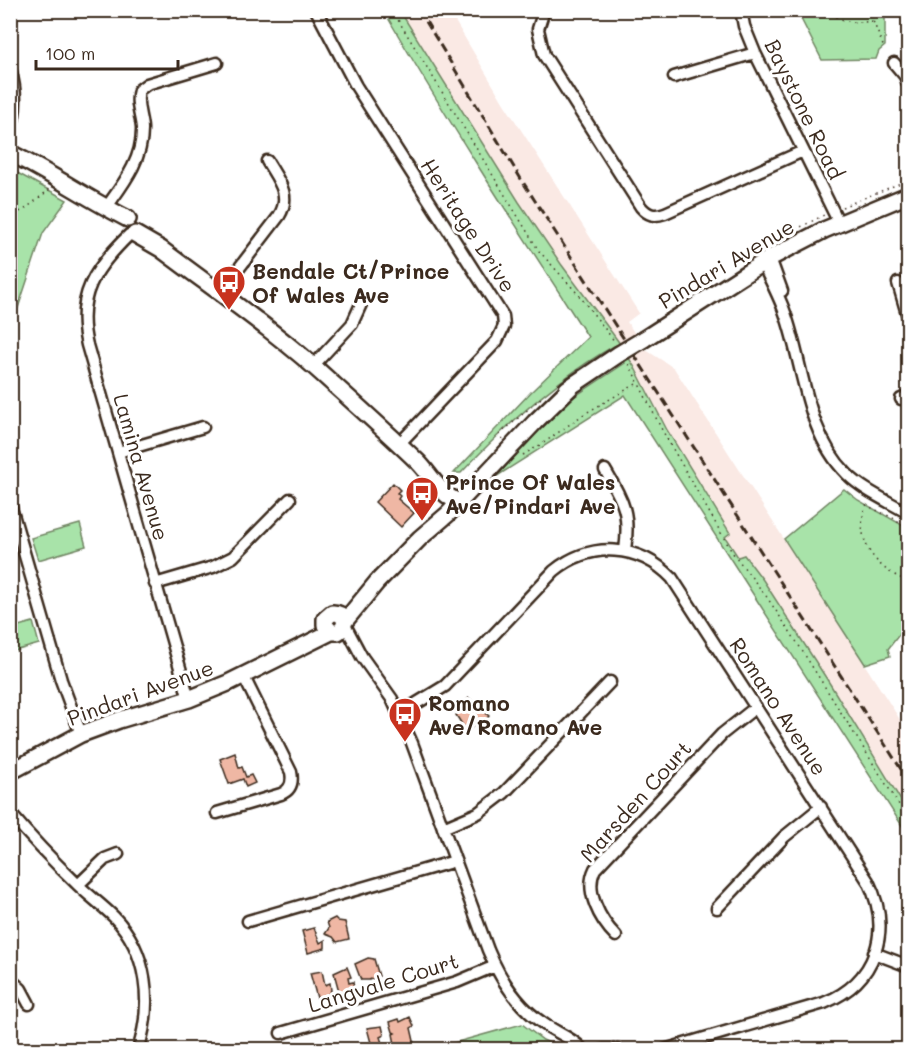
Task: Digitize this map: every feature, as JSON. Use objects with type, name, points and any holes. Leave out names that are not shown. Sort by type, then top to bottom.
[{"type":"street","name":"Heritage Drive","points":[[316,10],[356,86],[503,316],[504,326],[497,341],[399,444]]},
{"type":"street","points":[[544,10],[538,29],[544,55],[641,207],[648,214],[656,216],[665,213],[804,151]]},
{"type":"street","name":"Baystone Road","points":[[747,12],[744,26],[755,53],[839,223]]},
{"type":"street","points":[[674,76],[755,53]]},
{"type":"street","points":[[106,208],[131,172],[139,151],[142,129],[137,101],[139,90],[147,84],[217,63]]},
{"type":"street","points":[[894,63],[909,84]]},
{"type":"street","points":[[10,68],[16,96],[14,118],[10,130]]},
{"type":"street","points":[[10,153],[67,183],[106,208],[220,293],[313,366],[429,472],[437,485],[455,498]]},
{"type":"street","points":[[220,293],[279,216],[284,206],[285,197],[282,186],[267,161]]},
{"type":"street","name":"Pindari Avenue","points":[[10,772],[81,734],[189,699],[244,677],[336,624],[420,538],[516,429],[540,408],[619,354],[766,260],[839,223],[909,195]]},
{"type":"street","name":"Lamina Avenue","points":[[130,228],[89,286],[82,317],[87,345],[189,699]]},
{"type":"street","points":[[766,260],[780,285],[785,313],[814,414],[828,451],[839,466],[856,482],[909,513]]},
{"type":"street","points":[[898,283],[908,314]]},
{"type":"street","points":[[313,366],[352,324],[362,302]]},
{"type":"street","name":"Pindari Avenue","points":[[455,498],[512,447],[574,384]]},
{"type":"street","points":[[118,452],[203,427]]},
{"type":"street","points":[[605,470],[620,495],[626,511],[628,530],[625,551]]},
{"type":"street","points":[[155,584],[213,567],[232,557],[290,499]]},
{"type":"street","points":[[10,504],[13,521],[61,680],[81,734]]},
{"type":"street","name":"Romano Avenue","points":[[399,714],[445,686],[561,565],[589,552],[611,549],[625,551],[655,563],[672,578],[868,881],[876,899],[880,932],[874,953],[860,978],[835,998],[664,1050]]},
{"type":"street","points":[[336,624],[384,687],[399,714],[412,743],[495,966],[510,991],[527,1011],[542,1024],[574,1041],[584,1050]]},
{"type":"street","points":[[217,813],[281,794],[289,789],[292,782],[291,772],[244,677]]},
{"type":"street","points":[[443,828],[478,813],[504,794],[610,682]]},
{"type":"street","name":"Marsden Court","points":[[616,936],[601,917],[592,892],[591,880],[595,868],[722,734],[756,707]]},
{"type":"street","points":[[717,908],[784,837],[821,807]]},
{"type":"street","points":[[10,813],[40,848],[115,918],[132,942],[138,955],[146,987],[147,1004],[146,1021],[138,1050]]},
{"type":"street","points":[[78,885],[105,859],[118,855]]},
{"type":"street","points":[[248,921],[455,861]]},
{"type":"street","points":[[874,953],[909,966]]},
{"type":"street","name":"Langvale Court","points":[[281,1033],[457,982],[495,966]]},
{"type":"street","points":[[10,979],[21,989],[29,1004]]},
{"type":"street","points":[[603,1050],[618,1050]]},
{"type":"path","points":[[392,10],[538,250],[578,294],[603,327]]},
{"type":"path","points":[[747,12],[772,10]]},
{"type":"path","points":[[826,10],[834,17],[848,22],[873,21]]},
{"type":"path","points":[[871,10],[884,48]]},
{"type":"path","points":[[14,214],[24,210],[51,189],[45,185]]},
{"type":"path","points":[[10,196],[15,204],[14,214],[10,221]]},
{"type":"path","points":[[512,447],[519,454],[528,454],[573,421],[639,383]]},
{"type":"path","points":[[647,401],[732,552],[791,633],[909,819]]},
{"type":"path","points":[[909,530],[893,518],[866,504],[863,515],[863,532],[870,553],[884,569],[909,581]]},
{"type":"path","points":[[548,1050],[551,1043]]},
{"type":"shaded area","points":[[400,11],[449,11],[503,102],[639,313],[627,322],[646,350],[674,368],[908,732],[908,812],[763,580],[738,557],[725,536],[730,533],[667,430],[634,366],[519,202]]},
{"type":"green space","points":[[384,11],[400,11],[519,202],[634,366],[667,430],[730,533],[725,537],[738,557],[744,555],[763,580],[908,812],[908,835],[625,395],[497,476],[531,437],[568,401],[625,363],[614,346],[552,388],[514,420],[461,473],[454,473],[531,392],[588,337],[458,134]]},
{"type":"green space","points":[[797,11],[885,11],[885,46],[879,51],[876,59],[822,60]]},
{"type":"green space","points":[[10,169],[67,200],[43,233],[18,308],[11,314]]},
{"type":"green space","points":[[844,489],[858,500],[904,526],[908,531],[908,623],[888,649],[890,656],[865,664],[784,539]]},
{"type":"green space","points":[[80,524],[86,546],[38,560],[31,538]]},
{"type":"green space","points":[[33,622],[39,644],[11,652],[11,628]]},
{"type":"green space","points":[[522,1024],[543,1040],[562,1049],[432,1049]]},
{"type":"building","points":[[393,483],[400,490],[397,493],[400,496],[398,499],[414,513],[401,527],[375,502]]},
{"type":"building","points":[[469,698],[489,716],[481,725],[477,722],[467,732],[456,715]]},
{"type":"building","points":[[235,753],[239,768],[242,767],[246,777],[251,775],[255,783],[246,787],[243,779],[229,784],[220,759]]},
{"type":"building","points":[[335,918],[345,922],[349,939],[337,942],[333,937],[325,934],[329,928],[327,922]]},
{"type":"building","points":[[314,928],[320,943],[325,940],[325,948],[308,953],[302,931]]},
{"type":"building","points":[[368,958],[374,959],[379,976],[361,980],[355,964]]},
{"type":"building","points":[[347,967],[351,977],[348,978],[349,983],[353,982],[354,990],[340,995],[334,973]]},
{"type":"building","points":[[322,971],[325,985],[330,983],[331,990],[328,995],[317,998],[310,973]]},
{"type":"building","points":[[410,1017],[414,1026],[411,1028],[414,1041],[411,1048],[386,1050],[395,1044],[393,1034],[395,1033],[390,1022],[399,1019],[400,1022]]},
{"type":"building","points":[[382,1026],[384,1035],[380,1037],[383,1046],[379,1049],[371,1043],[367,1028]]},
{"type":"railway","points":[[419,10],[521,179],[908,780]]},
{"type":"place","name":"Bendale Ct/Prince Of Wales Ave","points":[[229,311]]},
{"type":"place","name":"Prince Of Wales Ave/Pindari Ave","points":[[422,522]]},
{"type":"place","name":"Romano Ave/Romano Ave","points":[[405,743]]}]
